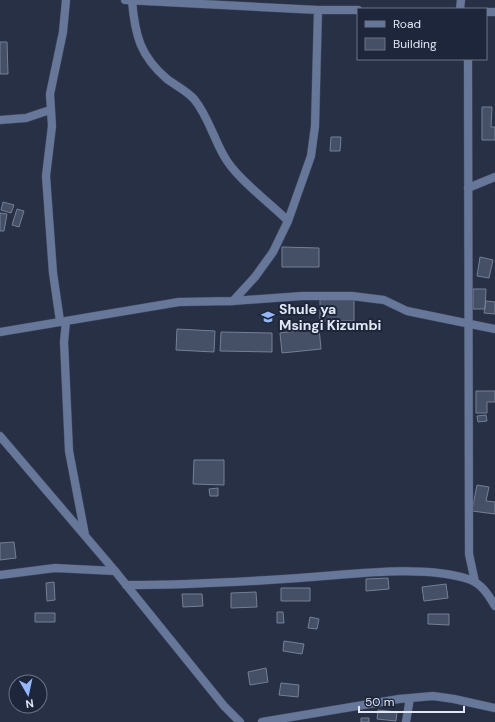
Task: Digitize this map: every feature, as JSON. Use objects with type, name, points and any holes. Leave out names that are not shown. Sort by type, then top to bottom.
[{"type":"street","points":[[66,0],[63,32],[50,94],[52,126],[46,176],[53,273],[63,321],[69,451],[85,535]]},
{"type":"street","points":[[288,221],[235,172],[224,156],[215,135],[193,98],[153,66],[144,52],[134,28],[128,0],[318,10],[357,10]]},
{"type":"street","points":[[233,301],[255,277],[273,252],[288,221],[312,156],[315,126],[318,10]]},
{"type":"street","points":[[468,60],[468,188],[470,222],[468,324],[470,554],[475,582]]},
{"type":"street","points":[[0,120],[26,118],[50,110]]},
{"type":"street","points":[[468,188],[495,177]]},
{"type":"street","points":[[0,332],[179,302],[233,301],[302,296],[352,296],[384,300],[407,311],[495,329]]},
{"type":"street","points":[[0,436],[115,571],[224,706],[240,722]]},
{"type":"street","points":[[0,575],[55,568],[115,571]]},
{"type":"street","points":[[126,585],[298,578],[385,572],[453,576],[475,582],[486,591],[495,606]]},
{"type":"street","points":[[262,722],[410,698],[433,696],[495,708]]},
{"type":"street","points":[[406,722],[410,698]]},
{"type":"building","points":[[0,42],[7,42],[8,74],[0,74]]},
{"type":"building","points":[[482,107],[492,107],[491,127],[495,127],[495,140],[482,140]]},
{"type":"building","points":[[331,137],[341,137],[340,151],[330,151]]},
{"type":"building","points":[[3,202],[14,205],[11,213],[1,210]]},
{"type":"building","points":[[17,209],[24,211],[19,227],[12,225]]},
{"type":"building","points":[[0,213],[7,214],[4,231],[0,231]]},
{"type":"building","points":[[282,247],[319,248],[319,267],[282,267]]},
{"type":"building","points":[[480,257],[493,260],[489,278],[477,276]]},
{"type":"building","points":[[473,289],[486,289],[485,309],[473,309]]},
{"type":"building","points":[[320,300],[354,300],[354,321],[320,321]]},
{"type":"building","points":[[486,301],[495,302],[495,314],[484,313]]},
{"type":"building","points":[[319,328],[321,349],[282,353],[280,333]]},
{"type":"building","points":[[177,329],[215,331],[214,352],[176,350]]},
{"type":"building","points":[[221,332],[272,333],[272,352],[220,351]]},
{"type":"building","points":[[476,391],[495,391],[495,402],[487,402],[487,413],[476,413]]},
{"type":"building","points":[[486,415],[487,421],[478,422],[477,416]]},
{"type":"building","points":[[194,460],[224,460],[224,485],[193,484]]},
{"type":"building","points":[[477,485],[489,487],[486,501],[495,502],[495,514],[472,511]]},
{"type":"building","points":[[218,488],[218,496],[210,496],[209,489]]},
{"type":"building","points":[[14,542],[16,558],[0,560],[0,543]]},
{"type":"building","points":[[388,578],[389,589],[366,591],[366,579]]},
{"type":"building","points":[[54,582],[55,600],[47,601],[46,583]]},
{"type":"building","points":[[446,584],[448,598],[424,601],[422,587]]},
{"type":"building","points":[[281,588],[310,588],[310,601],[281,601]]},
{"type":"building","points":[[256,592],[257,607],[231,608],[231,593]]},
{"type":"building","points":[[182,594],[202,594],[203,606],[183,607]]},
{"type":"building","points":[[277,612],[283,612],[284,623],[277,623]]},
{"type":"building","points":[[35,613],[55,613],[55,622],[35,622]]},
{"type":"building","points":[[428,614],[449,614],[449,625],[428,624]]},
{"type":"building","points":[[310,617],[319,619],[317,629],[308,628]]},
{"type":"building","points":[[284,641],[304,644],[302,654],[283,651]]},
{"type":"building","points":[[266,668],[268,682],[250,685],[248,672]]},
{"type":"building","points":[[281,683],[299,685],[298,697],[279,695]]},
{"type":"building","points":[[378,710],[397,712],[396,721],[377,719]]},
{"type":"building","points":[[361,718],[369,718],[369,722],[361,722]]},
{"type":"place","name":"Shule ya Msingi Kizumbi","points":[[268,317]]}]
